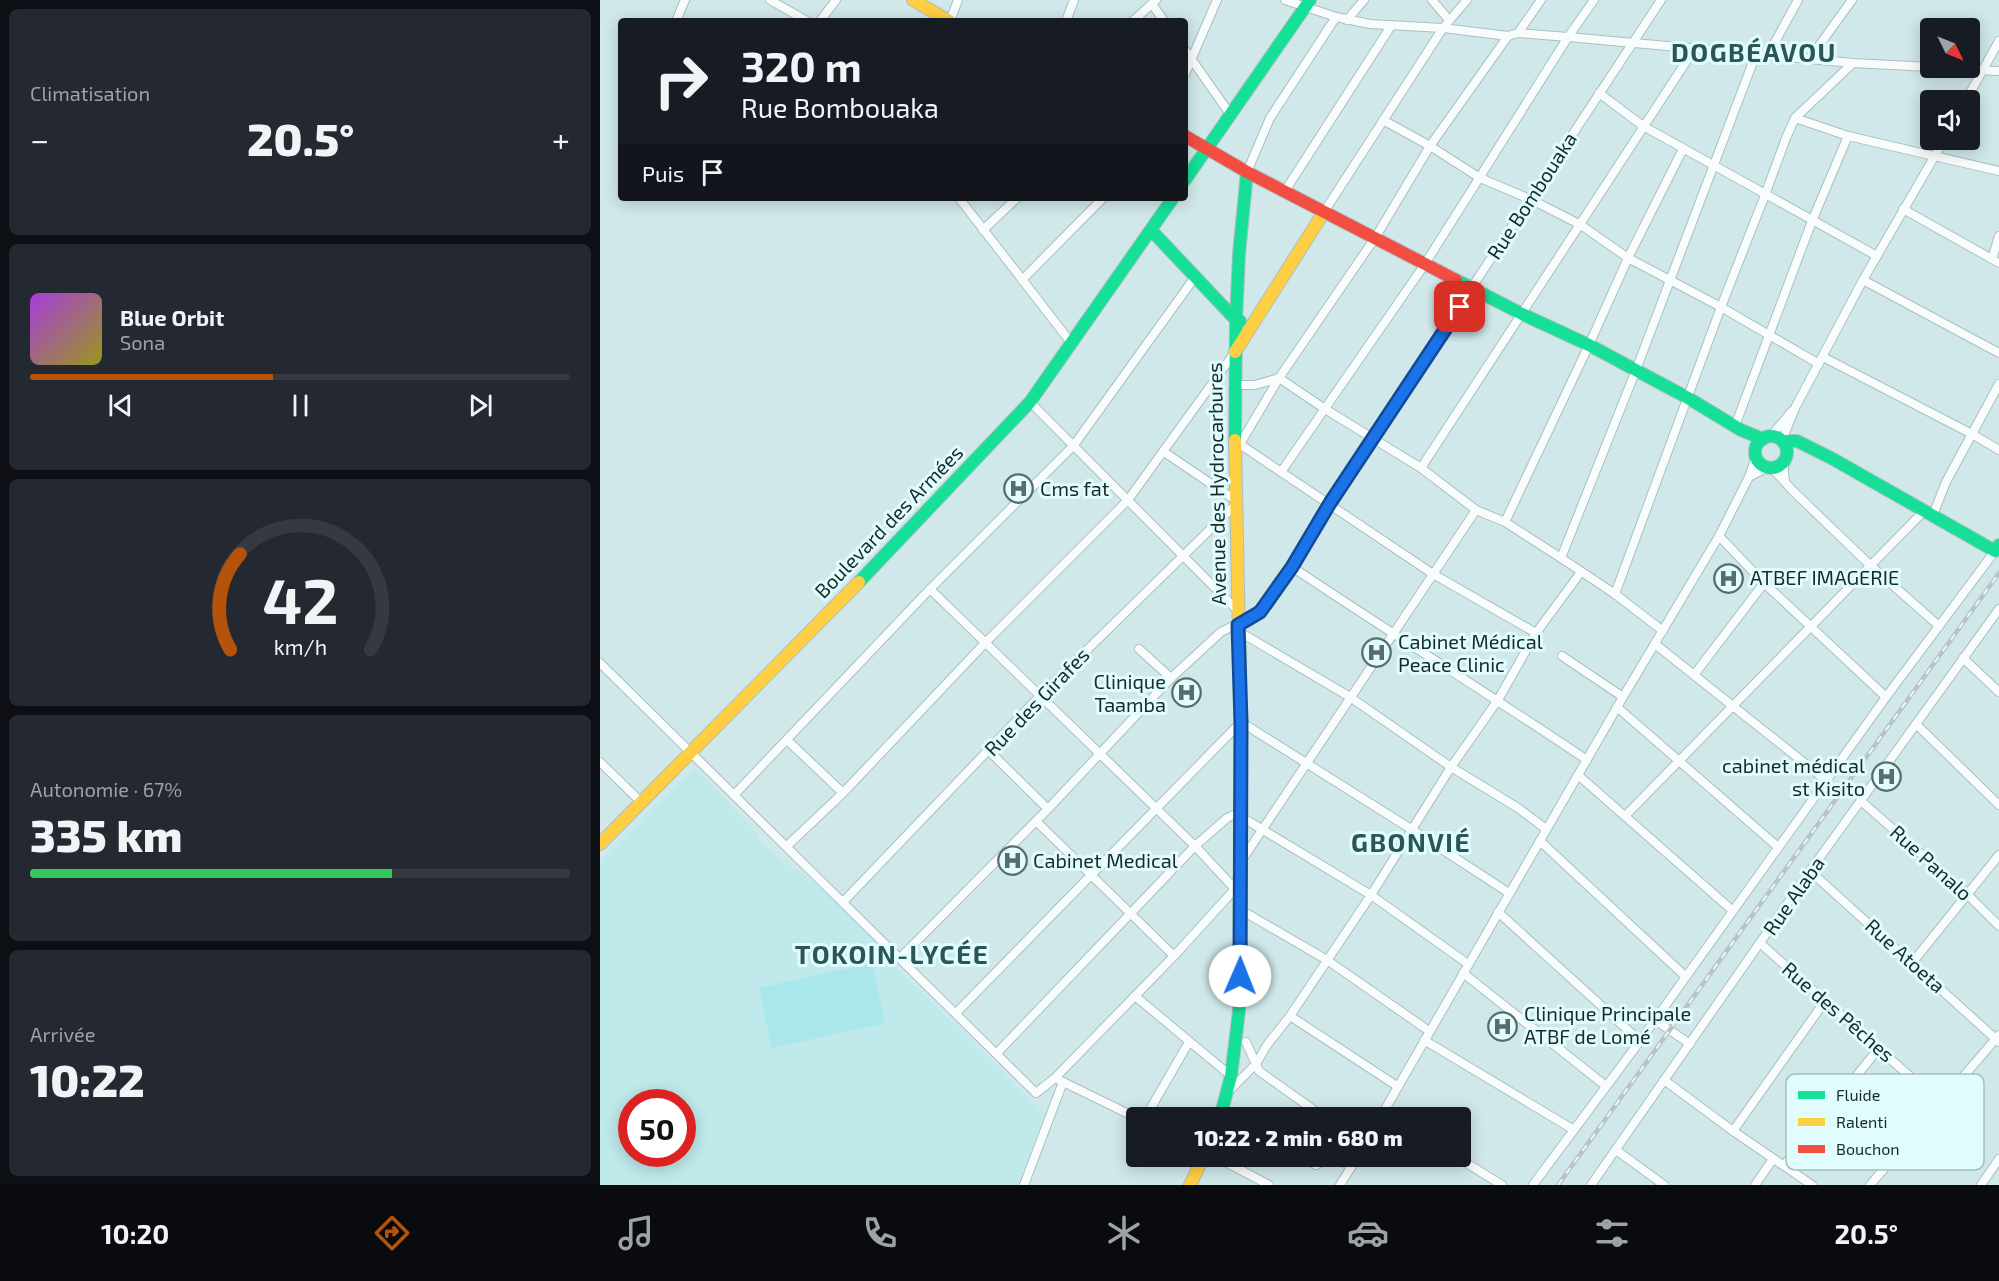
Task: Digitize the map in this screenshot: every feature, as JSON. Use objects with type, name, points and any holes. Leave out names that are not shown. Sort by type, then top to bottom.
[{"type":"main road","points":[[913,0],[945,18]]},
{"type":"main road","points":[[1188,176],[1308,4]]},
{"type":"main road","points":[[1188,138],[1324,212],[1522,314],[1589,345],[1688,398],[1738,428],[1775,439],[1797,441],[1997,548]]},
{"type":"main road","name":"Avenue des Hydrocarbures","points":[[1223,1107],[1231,1071],[1239,1011],[1241,910],[1238,888],[1241,722],[1235,502],[1237,442],[1235,352],[1239,255],[1248,172]]},
{"type":"main road","name":"Boulevard des Armées","points":[[600,844],[881,560],[1030,402],[1171,201]]},
{"type":"main road","points":[[1235,352],[1324,212]]},
{"type":"main road","points":[[1150,230],[1236,320],[1253,326]]},
{"type":"main road","points":[[1738,428],[1762,465],[1777,464],[1801,448],[1811,448]]},
{"type":"main road","points":[[1756,454],[1775,439]]},
{"type":"main road","points":[[1775,439],[1787,450],[1777,464]]},
{"type":"main road","points":[[1190,1185],[1199,1167]]},
{"type":"street","points":[[677,18],[685,0]]},
{"type":"street","points":[[770,0],[802,18]]},
{"type":"street","points":[[822,18],[836,0]]},
{"type":"street","points":[[951,18],[958,0]]},
{"type":"street","points":[[1067,18],[1074,0]]},
{"type":"street","points":[[1188,66],[1217,0]]},
{"type":"street","points":[[1285,0],[1308,4],[1347,20],[1391,26],[1443,28],[1508,36],[1518,33],[1811,57],[1853,63],[1920,66]]},
{"type":"street","points":[[1347,20],[1364,0]]},
{"type":"street","points":[[1432,0],[1449,20]]},
{"type":"street","points":[[1324,212],[1443,28],[1467,0]]},
{"type":"street","points":[[1518,33],[1541,0]]},
{"type":"street","points":[[1281,472],[1425,264],[1568,37],[1594,0]]},
{"type":"street","name":"Rue Bombouaka","points":[[900,958],[1048,809],[1171,678],[1221,632],[1238,628],[1260,612],[1292,567],[1330,503],[1661,0]]},
{"type":"street","points":[[1768,55],[1798,0]]},
{"type":"street","points":[[1811,57],[1852,0]]},
{"type":"street","points":[[1136,18],[1154,2],[1162,18]]},
{"type":"street","points":[[1248,172],[1270,118],[1336,17]]},
{"type":"street","points":[[1285,191],[1391,26]]},
{"type":"street","points":[[1508,36],[1430,146],[1375,238],[1237,442],[1433,574],[1536,633]]},
{"type":"street","points":[[1972,90],[1999,40]]},
{"type":"street","points":[[1421,468],[1695,48]]},
{"type":"street","points":[[1188,54],[1230,114]]},
{"type":"street","points":[[1561,558],[1671,280],[1756,54]]},
{"type":"street","points":[[1615,594],[1720,307],[1786,138],[1795,118],[1853,63]]},
{"type":"street","points":[[1980,70],[1999,71]]},
{"type":"street","points":[[1599,93],[1643,126],[1877,256]]},
{"type":"street","points":[[1795,118],[1848,136],[1999,171]]},
{"type":"street","points":[[1383,120],[1430,146],[1480,178],[1530,199],[1581,225],[1628,258],[1769,335],[1972,434],[1999,450]]},
{"type":"street","points":[[1738,428],[1769,335],[1812,221],[1848,136]]},
{"type":"street","points":[[1504,522],[1628,258],[1683,149]]},
{"type":"street","points":[[1775,439],[1796,406],[1863,279],[1938,150]]},
{"type":"street","points":[[961,201],[1072,344]]},
{"type":"street","points":[[983,230],[1014,201]]},
{"type":"street","points":[[1022,280],[1100,201]]},
{"type":"street","points":[[1903,209],[1996,260],[1999,236]]},
{"type":"street","points":[[734,795],[930,590],[1074,445],[1195,278]]},
{"type":"street","points":[[1863,279],[1999,353]]},
{"type":"street","points":[[787,846],[843,793],[986,642],[1128,500],[1235,352]]},
{"type":"street","points":[[1235,385],[1255,385],[1279,378]]},
{"type":"street","points":[[1279,378],[1325,410],[1421,468],[1476,510],[1504,522],[1561,558],[1615,594],[1663,631]]},
{"type":"street","points":[[1625,816],[1870,565],[1928,513],[1999,384]]},
{"type":"street","points":[[1030,402],[1238,610]]},
{"type":"street","points":[[1164,452],[1235,502]]},
{"type":"street","points":[[1388,1107],[1397,1086],[1546,829],[1719,536],[1749,477],[1756,454]]},
{"type":"street","points":[[1749,477],[1777,464],[1787,484],[1870,565],[1940,626]]},
{"type":"street","name":"Rue des Girafes","points":[[843,902],[1041,696],[1235,502]]},
{"type":"street","points":[[1240,863],[1476,510]]},
{"type":"street","points":[[1719,536],[1764,582],[1886,697]]},
{"type":"street","points":[[1533,1185],[1640,1041],[1886,697],[1997,548]]},
{"type":"street","points":[[1292,567],[1587,760]]},
{"type":"street","points":[[1227,1092],[1256,1064],[1267,1045],[1290,1016],[1371,895],[1451,767],[1498,700],[1536,633],[1581,572]]},
{"type":"street","points":[[1694,675],[1764,582]]},
{"type":"street","points":[[602,669],[787,846],[1034,1092],[1040,1091],[1059,1080],[1238,888],[930,590]]},
{"type":"street","name":"Rue Alaba","points":[[1591,1185],[1810,871],[1999,609]]},
{"type":"street","points":[[1238,628],[1350,697],[1546,829]]},
{"type":"street","points":[[1655,644],[1827,781]]},
{"type":"street","points":[[1140,649],[1171,678]]},
{"type":"street","points":[[1562,656],[1623,697]]},
{"type":"street","points":[[1963,657],[1999,692]]},
{"type":"street","points":[[1617,707],[1779,847]]},
{"type":"street","points":[[956,1013],[1241,722],[1509,893]]},
{"type":"street","points":[[1916,724],[1999,805]]},
{"type":"street","points":[[788,740],[843,793]]},
{"type":"street","points":[[989,751],[1048,809]]},
{"type":"street","points":[[600,762],[642,803]]},
{"type":"street","points":[[1578,775],[1733,911]]},
{"type":"street","name":"Rue Panalo","points":[[1862,801],[1968,895],[1999,926]]},
{"type":"street","points":[[997,1053],[1195,846],[1233,815],[1240,816],[1371,895],[1468,964]]},
{"type":"street","points":[[1036,821],[1174,956]]},
{"type":"street","points":[[1540,841],[1685,976]]},
{"type":"street","points":[[1912,963],[1999,855]]},
{"type":"street","name":"Rue Atoeta","points":[[1810,871],[1998,1038]]},
{"type":"street","points":[[1241,910],[1327,960],[1429,1031]]},
{"type":"street","points":[[1498,912],[1640,1041]]},
{"type":"street","name":"Rue des Pêches","points":[[1761,944],[1908,1074]]},
{"type":"street","points":[[1463,973],[1606,1086]]},
{"type":"street","points":[[1135,996],[1190,1042],[1231,1071],[1265,1076]]},
{"type":"street","points":[[1733,1131],[1825,1001]]},
{"type":"street","points":[[1290,1016],[1397,1086]]},
{"type":"street","points":[[1655,1020],[1690,1044]]},
{"type":"street","points":[[1237,1030],[1246,1042],[1259,1071],[1309,1107]]},
{"type":"street","points":[[1967,1074],[1998,1038]]},
{"type":"street","points":[[1424,1040],[1574,1130]]},
{"type":"street","points":[[1152,1107],[1190,1042]]},
{"type":"street","points":[[1246,1042],[1253,1046],[1267,1045]]},
{"type":"street","points":[[1857,1074],[1879,1047]]},
{"type":"street","points":[[1059,1080],[1126,1113]]},
{"type":"street","points":[[1024,1185],[1059,1080]]},
{"type":"street","points":[[1664,1080],[1773,1159],[1784,1165],[1786,1163]]},
{"type":"street","points":[[1616,1150],[1664,1185]]},
{"type":"street","points":[[1755,1185],[1773,1159]]},
{"type":"street","points":[[1981,1185],[1999,1159]]},
{"type":"street","points":[[1471,1166],[1502,1185]]},
{"type":"street","points":[[1235,1167],[1269,1185]]},
{"type":"street","points":[[1344,1184],[1352,1167]]},
{"type":"street","points":[[1791,1170],[1812,1185]]},
{"type":"street","points":[[1870,1185],[1883,1170]]},
{"type":"shaded area","points":[[694,768],[756,831],[759,841],[796,871],[798,869],[882,946],[879,950],[1045,1114],[1018,1185],[600,1185],[600,861]]},
{"type":"shaded area","points":[[872,963],[885,1023],[772,1048],[759,988]]},
{"type":"railway","points":[[1558,1185],[1999,573]]},
{"type":"traffic: fast","points":[[1188,176],[1310,0]]},
{"type":"traffic: fast","points":[[1235,440],[1236,320],[1239,254],[1247,172]]},
{"type":"traffic: fast","points":[[859,582],[1030,402],[1171,201]]},
{"type":"traffic: fast","points":[[1151,230],[1236,320],[1240,321]]},
{"type":"traffic: fast","points":[[1456,280],[1589,345],[1688,398],[1741,430],[1763,439]]},
{"type":"traffic: fast","points":[[1771,436],[1782,441],[1787,452],[1782,463],[1771,468],[1760,463],[1755,452],[1760,441],[1771,436]]},
{"type":"traffic: fast","points":[[1783,441],[1797,441],[1833,459],[1995,551],[1999,545]]},
{"type":"traffic: fast","points":[[1223,1107],[1231,1076],[1239,1011],[1241,738]]},
{"type":"traffic: slow","points":[[913,0],[944,18]]},
{"type":"traffic: slow","points":[[1235,352],[1324,212]]},
{"type":"traffic: slow","points":[[1235,440],[1241,738]]},
{"type":"traffic: slow","points":[[600,844],[859,582]]},
{"type":"traffic: slow","points":[[1190,1185],[1199,1167]]},
{"type":"traffic: jam","points":[[1188,138],[1247,172],[1456,280]]},
{"type":"place","name":"Cms fat","points":[[1019,489]]},
{"type":"place","name":"ATBEF IMAGERIE","points":[[1729,578]]},
{"type":"place","name":"Cabinet Médical Peace Clinic","points":[[1377,653]]},
{"type":"place","name":"Clinique Taamba","points":[[1187,693]]},
{"type":"place","name":"cabinet médical st Kisito","points":[[1886,777]]},
{"type":"place","name":"Cabinet Medical","points":[[1012,861]]},
{"type":"place","name":"Clinique Principale ATBF de Lomé","points":[[1503,1026]]},
{"type":"district","name":"DOGBÉAVOU","points":[[1754,53]]},
{"type":"district","name":"GBONVIÉ","points":[[1411,843]]},
{"type":"district","name":"TOKOIN-LYCÉE","points":[[892,955]]},
{"type":"route","points":[[1240,976],[1241,722],[1238,625],[1260,612],[1292,567],[1330,503],[1460,307]]}]
